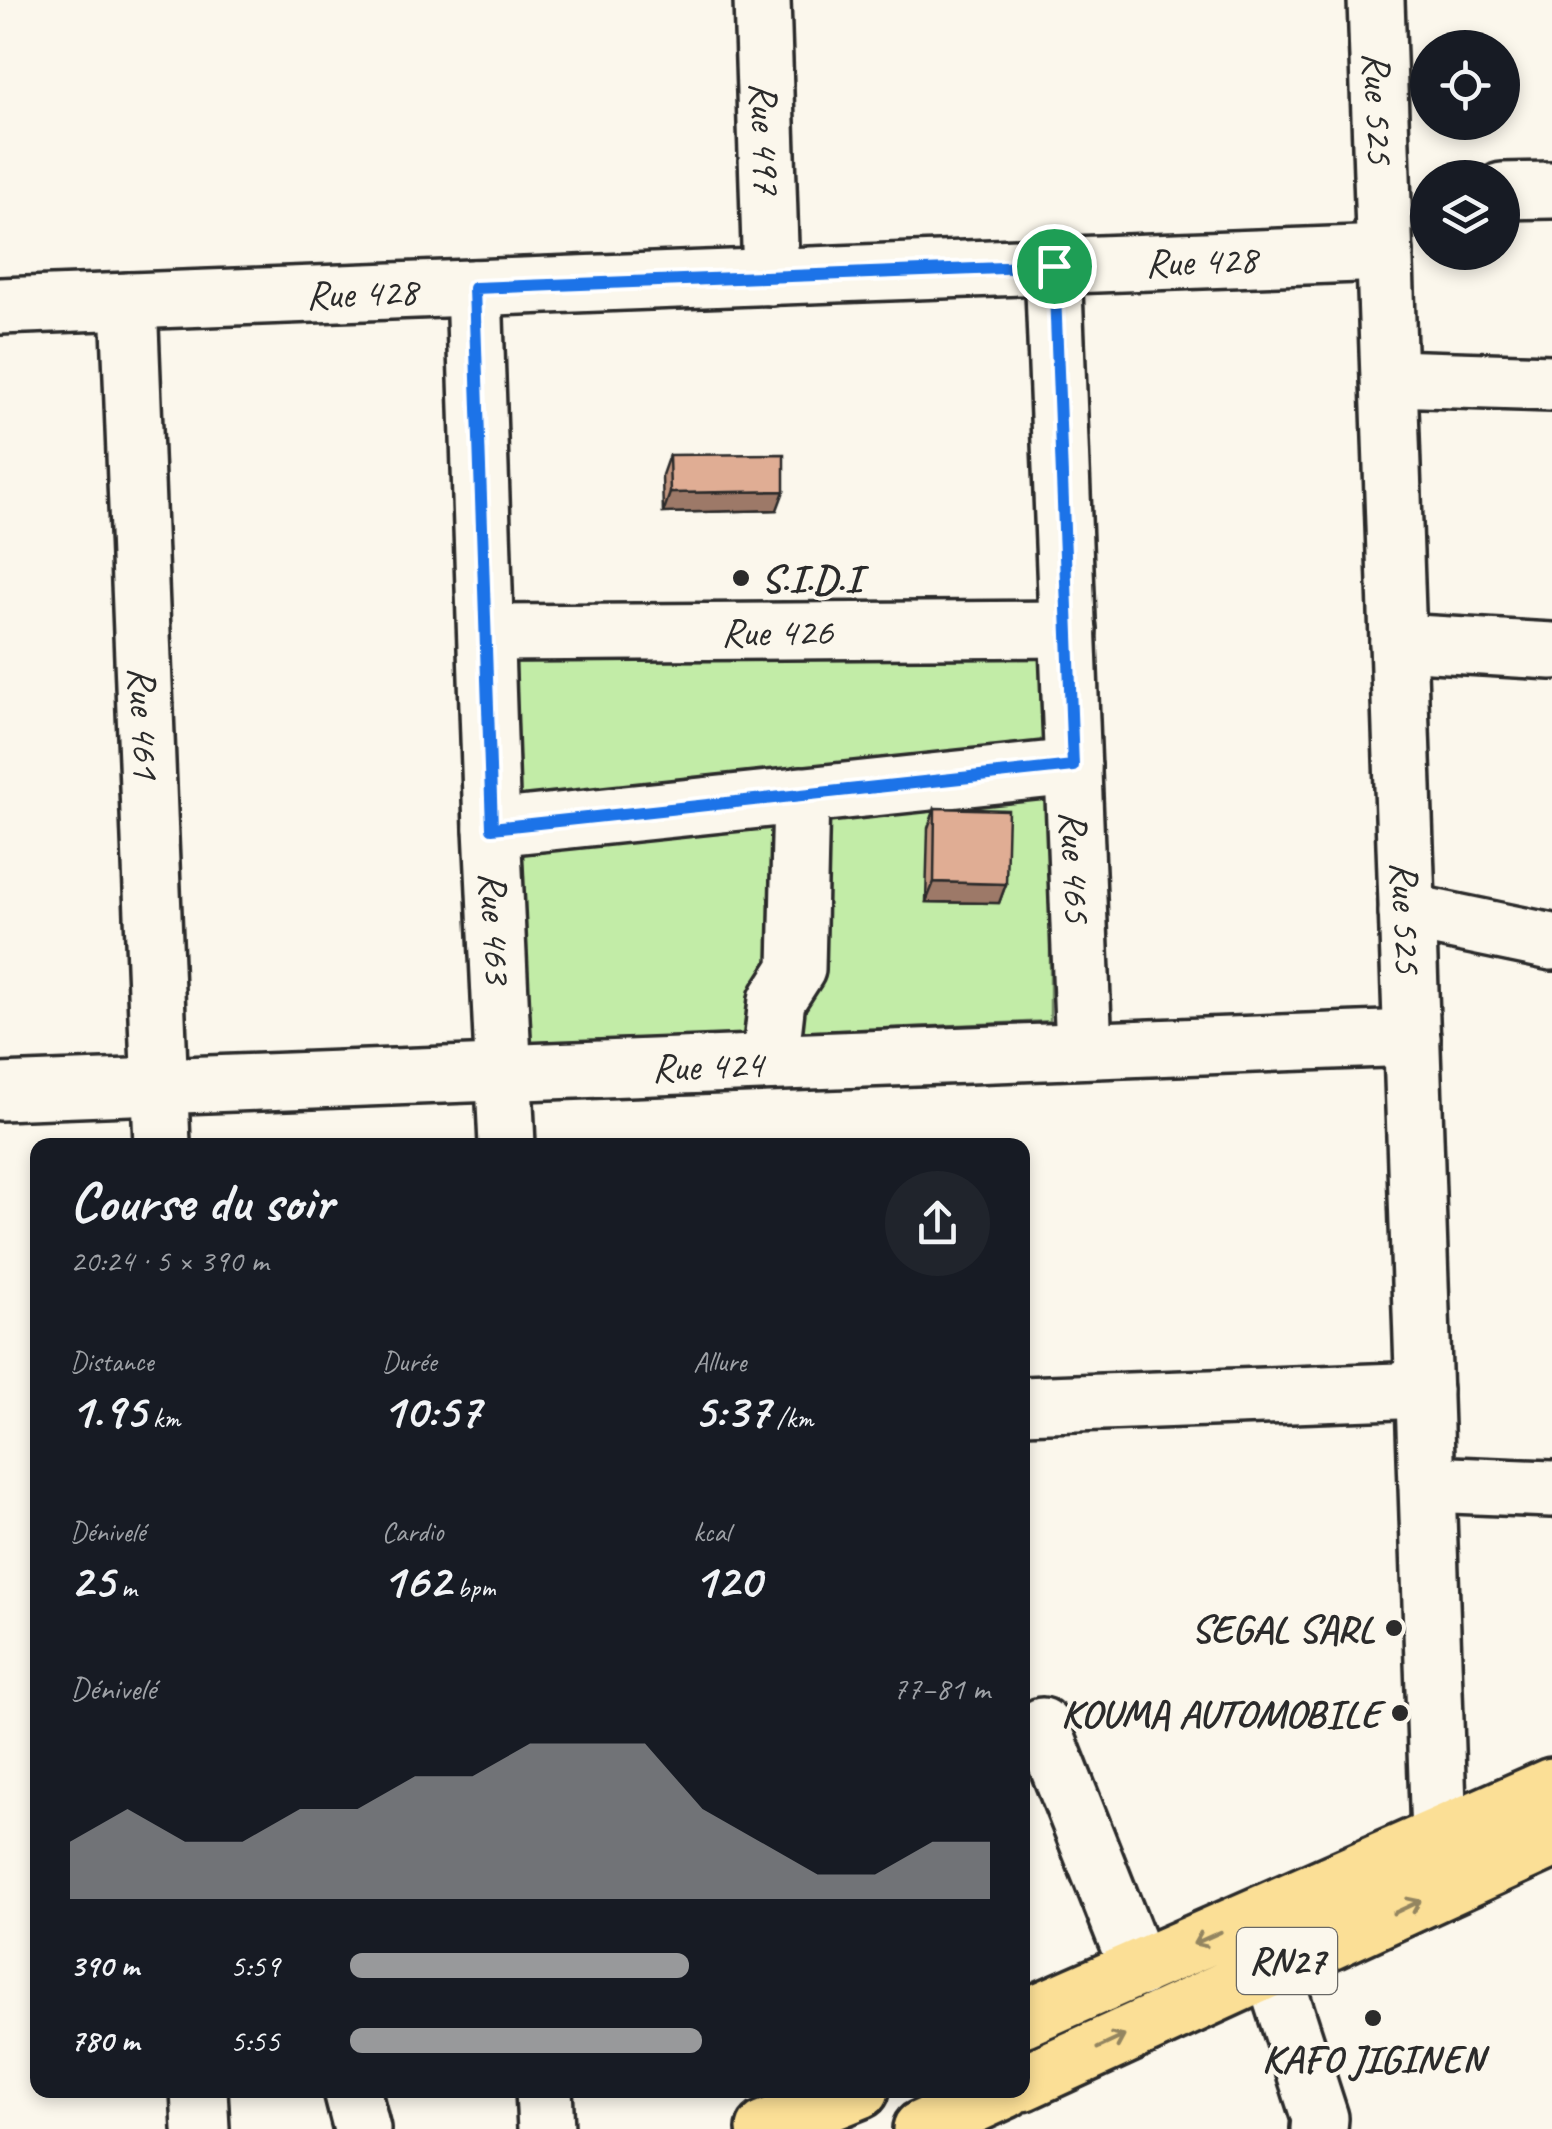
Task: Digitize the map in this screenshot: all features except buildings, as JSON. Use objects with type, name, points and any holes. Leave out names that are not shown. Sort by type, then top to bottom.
[{"type":"main road","name":"RN27","points":[[1030,2079],[1272,1968],[1449,1859],[1552,1786]]},
{"type":"main road","name":"RN27","points":[[1030,2015],[1138,1968],[1449,1859],[1552,1840]]},
{"type":"main road","points":[[793,2110],[834,2098]]},
{"type":"main road","points":[[921,2129],[989,2098]]},
{"type":"street","name":"Rue 497","points":[[762,0],[771,277]]},
{"type":"street","name":"Rue 525","points":[[1376,0],[1405,192],[1385,253],[1427,1484],[1449,1859]]},
{"type":"street","points":[[1520,191],[1552,190]]},
{"type":"street","name":"Rue 428","points":[[0,306],[1385,253]]},
{"type":"street","name":"Rue 465","points":[[1054,266],[1084,1050]]},
{"type":"street","name":"Rue 463","points":[[474,288],[492,828],[508,1138]]},
{"type":"street","name":"Rue 461","points":[[129,301],[162,1138]]},
{"type":"street","points":[[1390,378],[1552,383]]},
{"type":"street","name":"Rue 426","points":[[488,634],[1068,629]]},
{"type":"street","points":[[1398,642],[1552,651]]},
{"type":"street","points":[[492,828],[1073,766]]},
{"type":"street","points":[[770,1062],[776,1000],[797,970],[801,796]]},
{"type":"street","points":[[1408,912],[1552,942]]},
{"type":"street","name":"Rue 424","points":[[0,1092],[1412,1038]]},
{"type":"street","points":[[1030,1405],[1424,1390]]},
{"type":"street","points":[[1427,1484],[1552,1489]]},
{"type":"street","points":[[1042,1726],[1138,1968]]},
{"type":"street","points":[[1272,1968],[1320,2118],[1318,2129]]},
{"type":"street","points":[[199,2098],[201,2129]]},
{"type":"street","points":[[354,2098],[362,2129]]},
{"type":"street","points":[[544,2098],[546,2129]]},
{"type":"green space","points":[[1050,652],[1050,1021],[515,1044],[494,660]]},
{"type":"place","name":"S.I.D.I","points":[[741,578]]},
{"type":"place","name":"SEGAL SARL","points":[[1394,1628]]},
{"type":"place","name":"KOUMA AUTOMOBILE","points":[[1400,1713]]},
{"type":"place","name":"KAFO JIGINEN","points":[[1373,2018]]},
{"type":"route","points":[[1054,266],[1073,766],[492,828],[474,288],[1054,266]]}]
